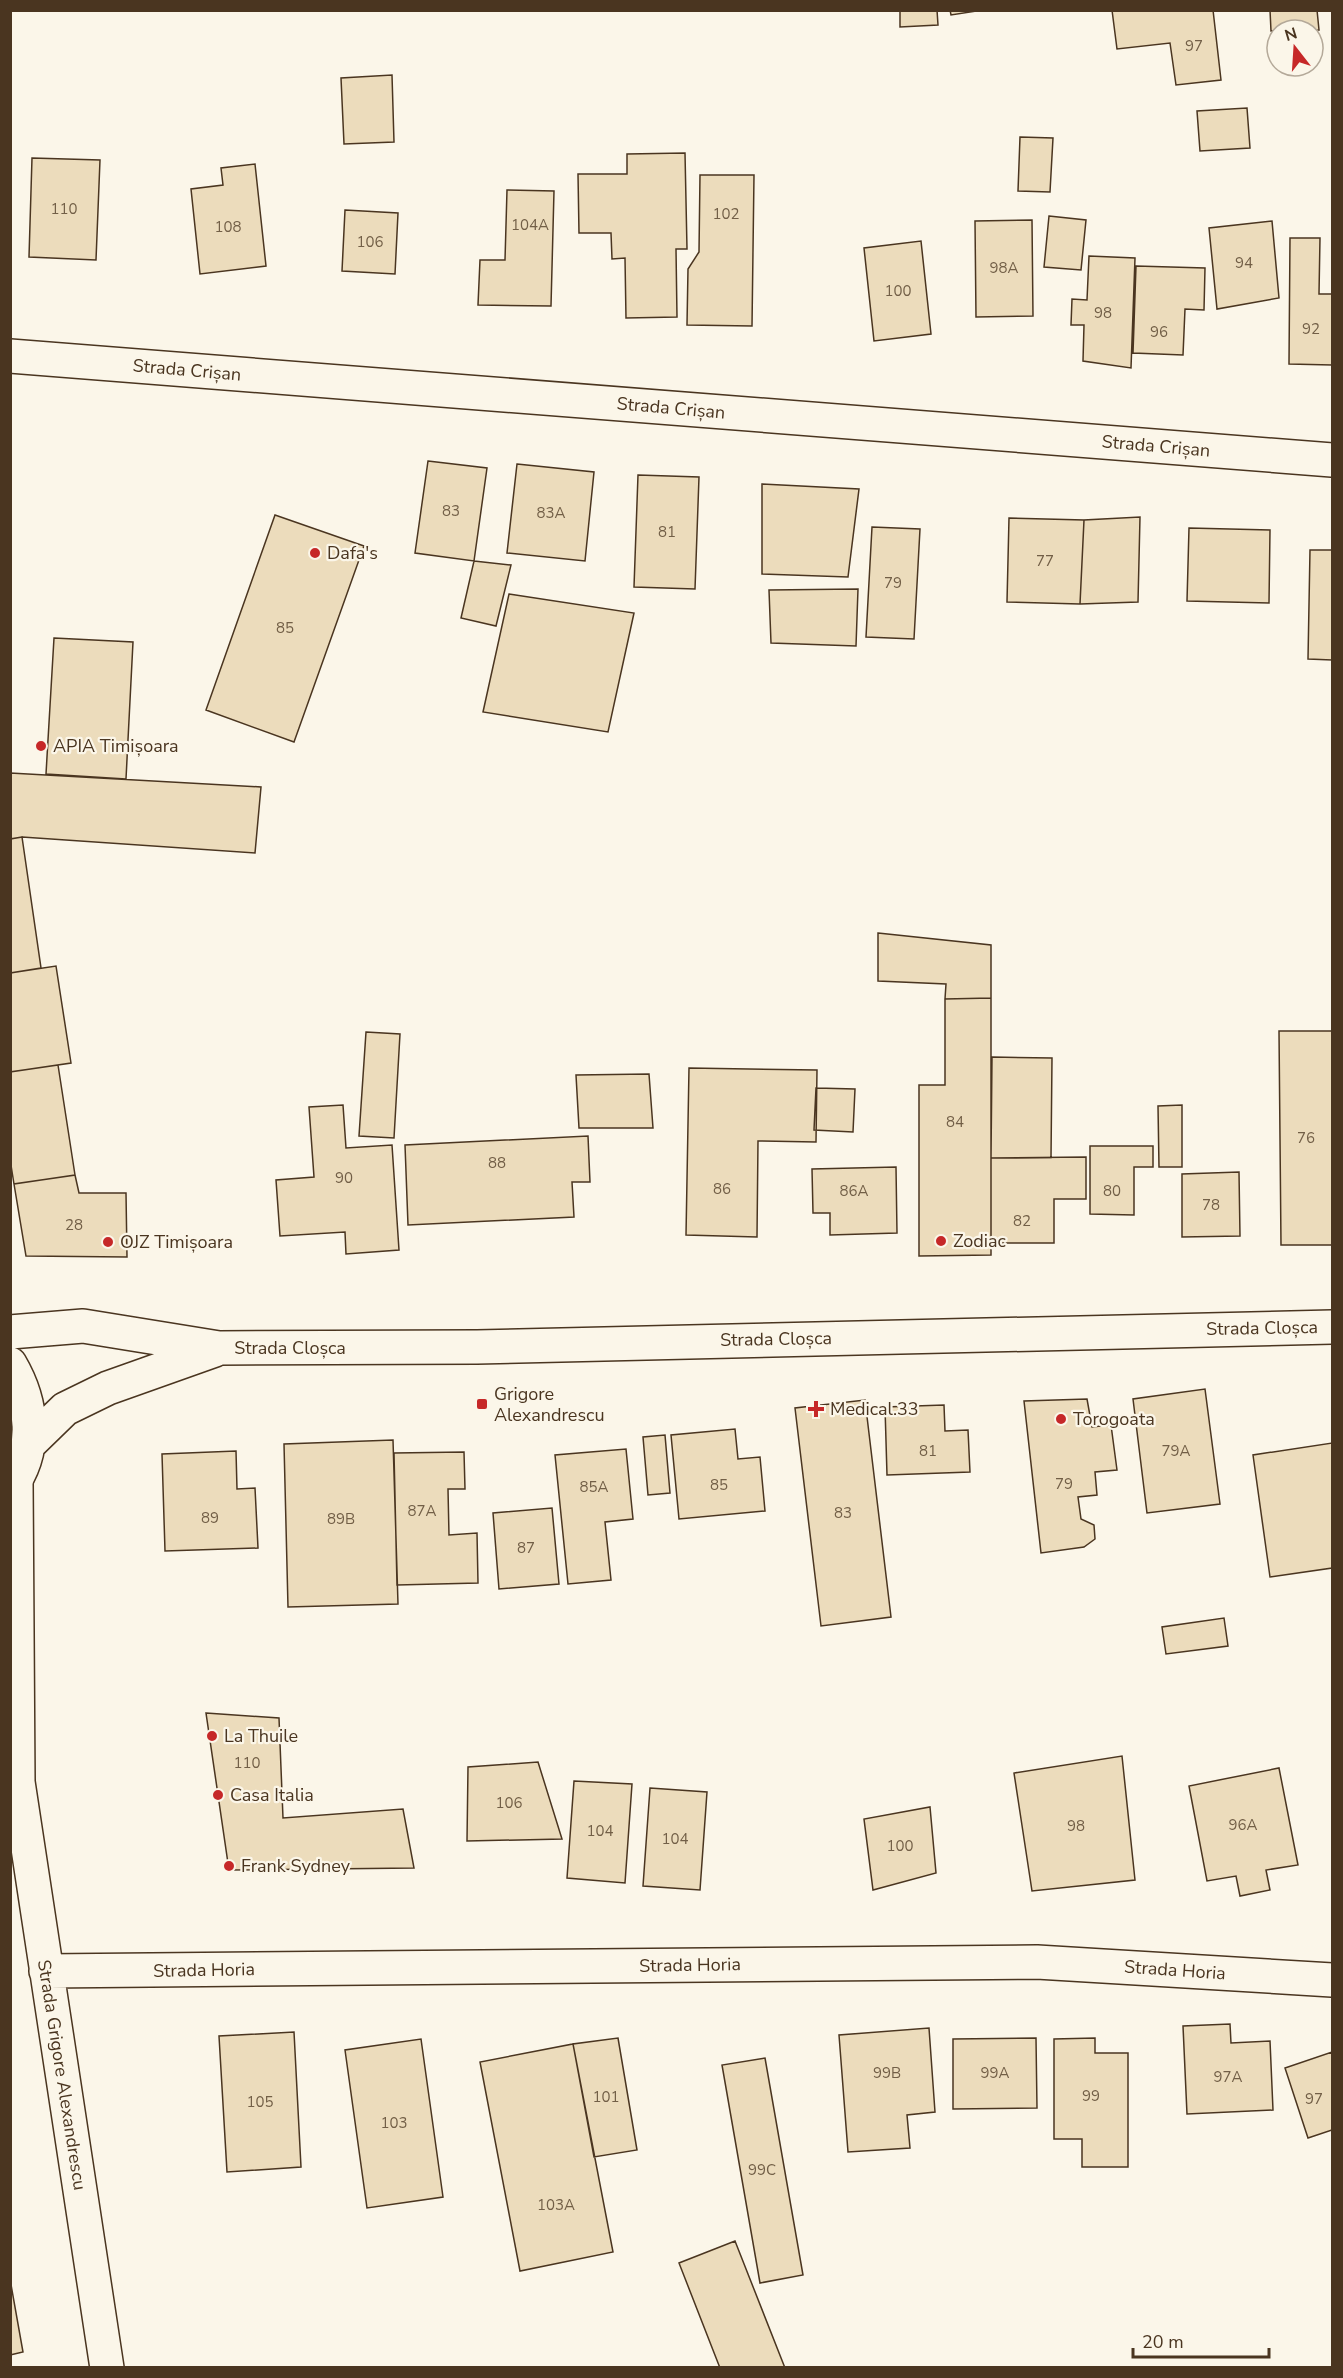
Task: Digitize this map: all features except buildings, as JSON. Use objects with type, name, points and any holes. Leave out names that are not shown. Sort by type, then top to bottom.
[{"type":"street","name":"Strada Crișan","points":[[10,356],[1332,460]]},
{"type":"street","name":"Strada Cloșca","points":[[10,1332],[83,1326],[219,1348],[477,1347],[1332,1327]]},
{"type":"street","name":"Strada Cloșca","points":[[29,1444],[65,1409],[108,1388],[219,1348]]},
{"type":"street","points":[[10,1364],[27,1402],[29,1444]]},
{"type":"street","name":"Strada Grigore Alexandrescu","points":[[29,1444],[13,1485],[14,1771],[107,2367]]},
{"type":"street","name":"Strada Horia","points":[[46,1971],[1037,1962],[1332,1980]]},
{"type":"place","name":"Dafa's","points":[[315,553]]},
{"type":"place","name":"APIA Timișoara","points":[[41,746]]},
{"type":"place","name":"Zodiac","points":[[941,1241]]},
{"type":"place","name":"OJZ Timișoara","points":[[108,1242]]},
{"type":"place","name":"Grigore Alexandrescu","points":[[482,1404]]},
{"type":"place","name":"Medical.33","points":[[816,1409]]},
{"type":"place","name":"Torogoata","points":[[1061,1419]]},
{"type":"place","name":"La Thuile","points":[[212,1736]]},
{"type":"place","name":"Casa Italia","points":[[218,1795]]},
{"type":"place","name":"Frank Sydney","points":[[229,1866]]}]
